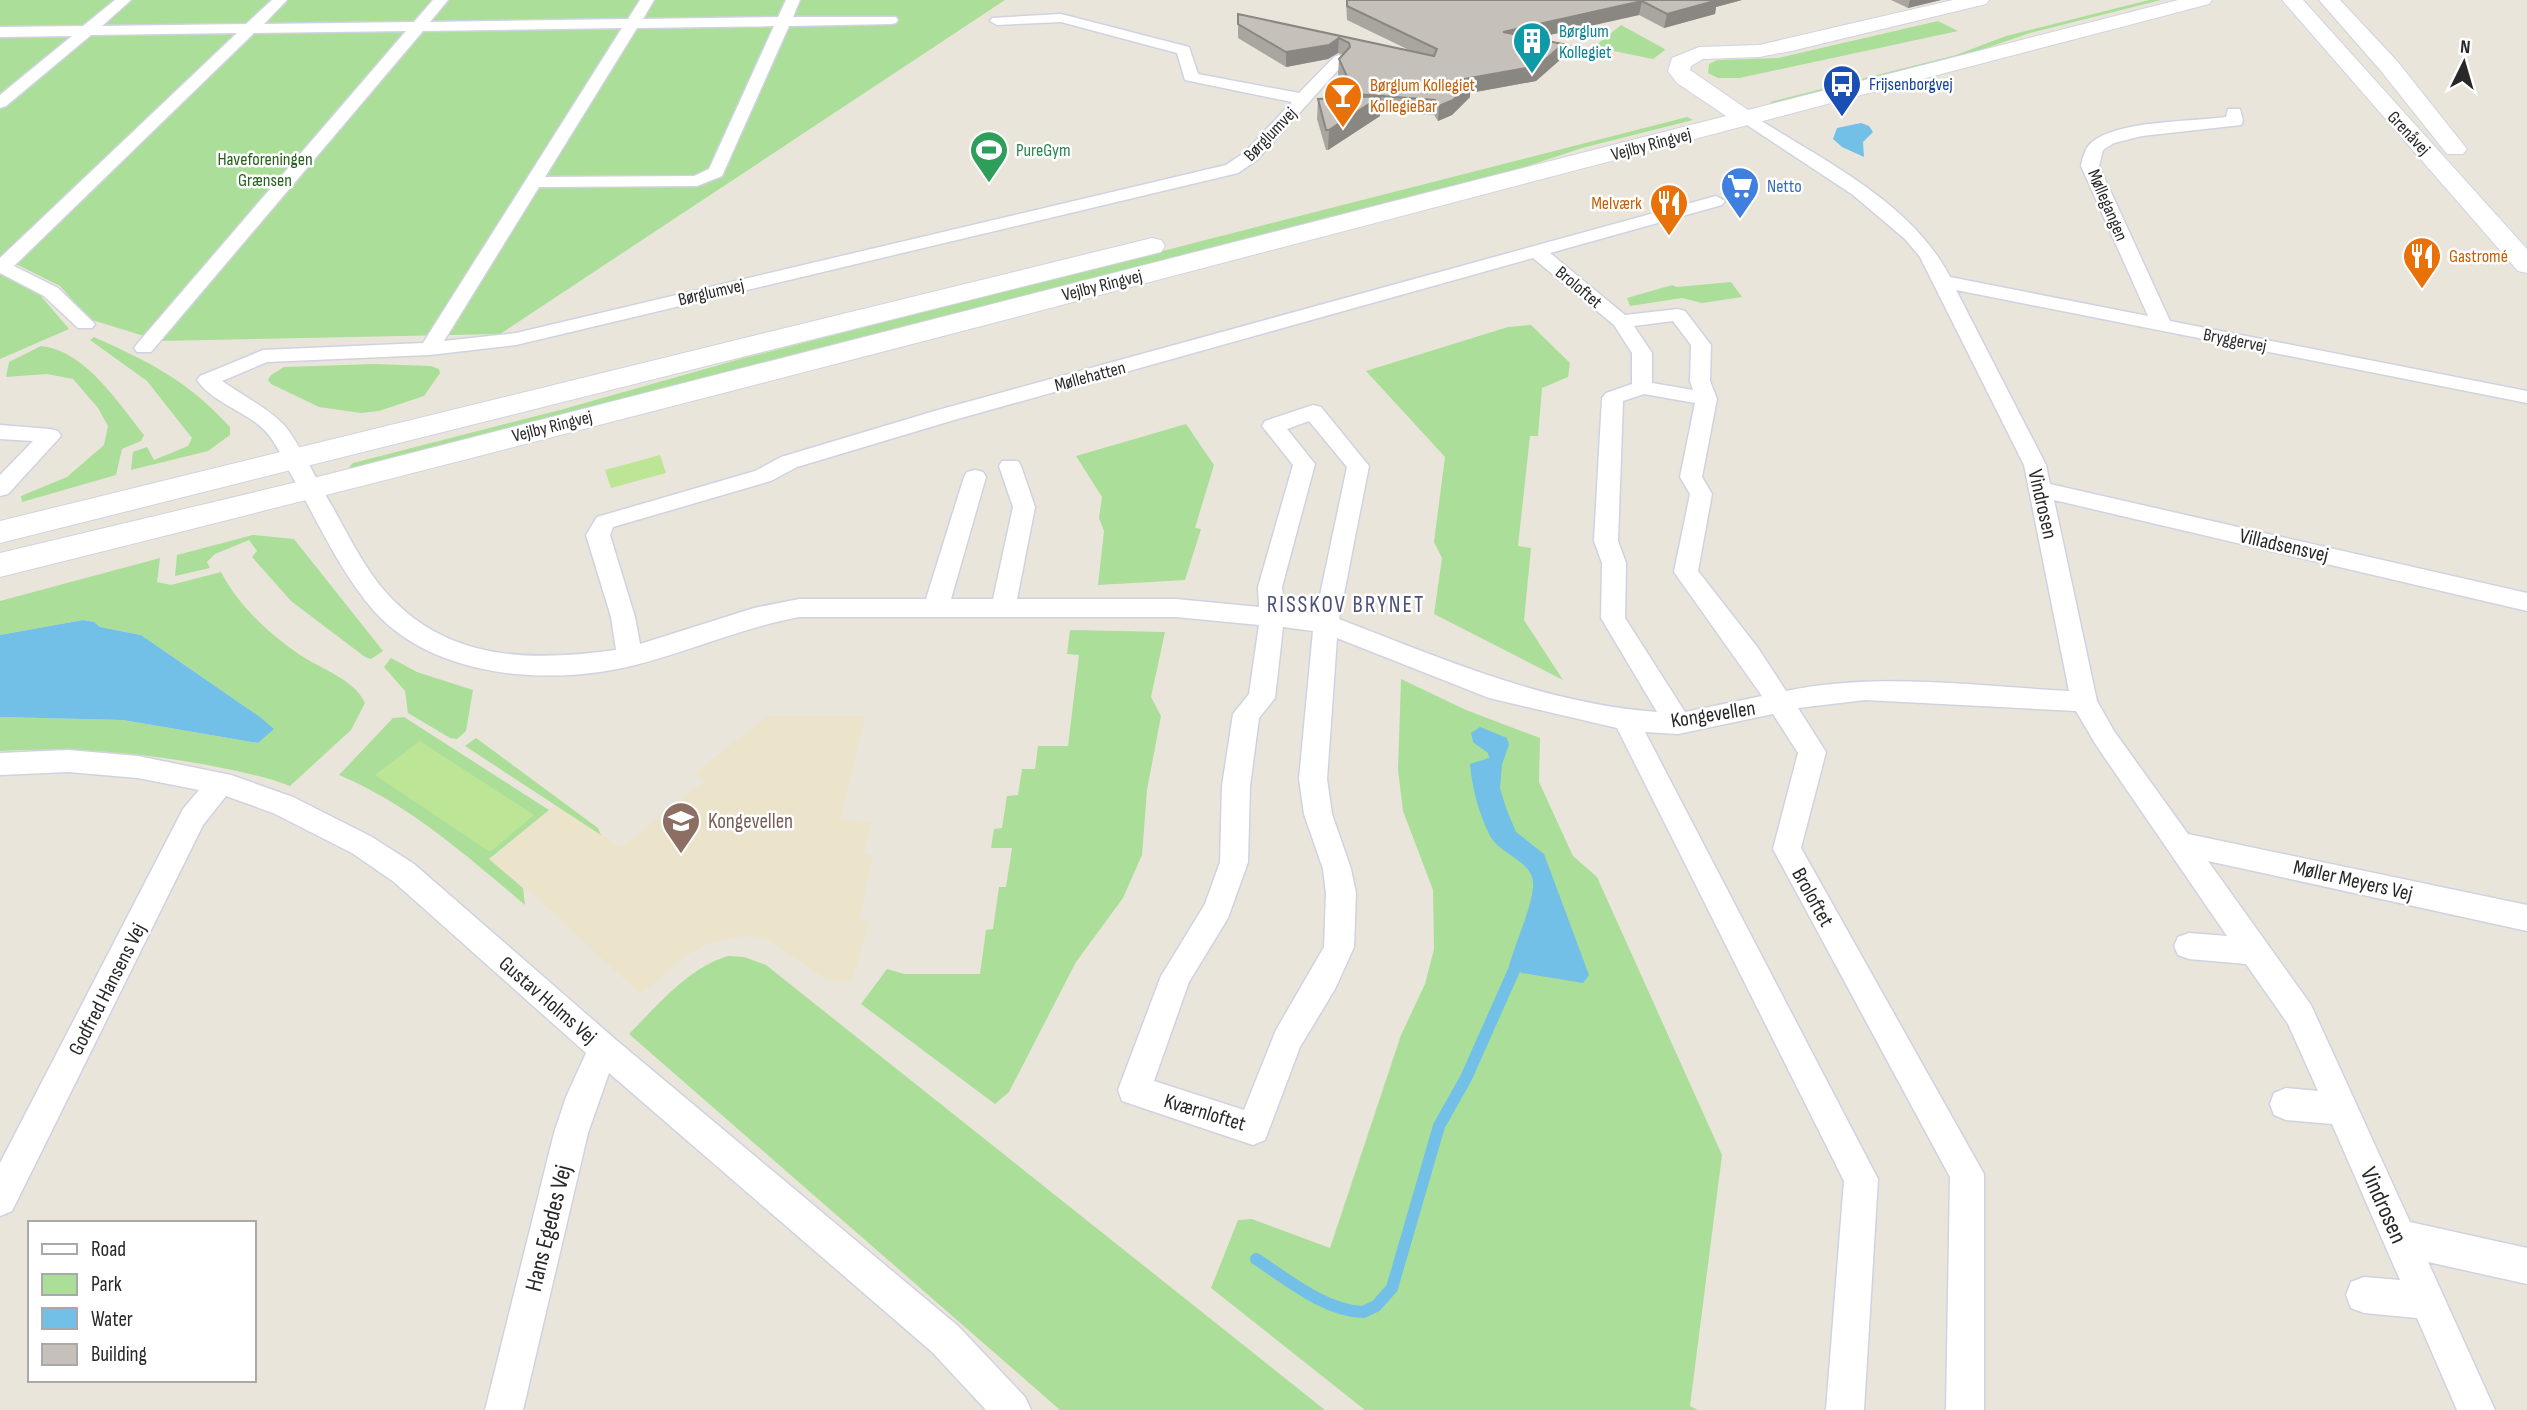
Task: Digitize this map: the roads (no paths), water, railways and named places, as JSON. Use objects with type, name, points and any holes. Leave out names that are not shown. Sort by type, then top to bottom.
[{"type":"main road","points":[[1746,119],[1685,78],[1679,71],[1680,63],[1699,53],[1759,51],[1791,45],[1979,0]]},
{"type":"main road","name":"Vejlby Ringvej","points":[[0,532],[294,461],[2126,0]]},
{"type":"main road","name":"Vejlby Ringvej","points":[[0,565],[310,489],[2202,0]]},
{"type":"main road","name":"Grenåvej","points":[[2292,0],[2527,265]]},
{"type":"main road","name":"Grenåvej","points":[[2329,0],[2389,66],[2447,141],[2527,230]]},
{"type":"street","points":[[0,103],[124,0]]},
{"type":"street","points":[[85,324],[51,292],[1,266],[280,0]]},
{"type":"street","points":[[144,348],[441,0]]},
{"type":"street","points":[[429,349],[647,0]]},
{"type":"street","points":[[533,183],[697,181],[710,177],[716,172],[793,0]]},
{"type":"street","name":"Børglumvej","points":[[997,21],[1061,18],[1184,50],[1191,77],[1303,99]]},
{"type":"street","points":[[0,32],[891,19]]},
{"type":"street","name":"Børglumvej","points":[[294,461],[276,429],[207,380],[263,356],[429,349],[516,339],[1232,169],[1251,156],[1339,60]]},
{"type":"street","name":"Møllegangen","points":[[2161,325],[2090,166],[2092,153],[2106,140],[2130,134],[2235,121],[2234,112]]},
{"type":"street","name":"Vindrosen","points":[[1746,119],[1859,191],[1888,213],[1929,255],[2035,465],[2084,702],[2105,738],[2300,1015],[2476,1410]]},
{"type":"street","name":"Møllehatten","points":[[630,657],[623,617],[597,536],[598,529],[605,523],[763,476],[789,462],[946,415],[1716,201]]},
{"type":"street","name":"Broloftet","points":[[1538,252],[1621,321],[1642,353],[1642,387]]},
{"type":"street","name":"Bryggervej","points":[[1944,282],[2527,397]]},
{"type":"street","name":"Broloftet","points":[[1621,321],[1678,315],[1701,345],[1700,382],[1706,399],[1690,477],[1701,494],[1686,572],[1780,702],[1812,752],[1787,849],[1967,1174],[1965,1410]]},
{"type":"street","points":[[1678,724],[1613,618],[1614,563],[1606,541],[1613,398],[1642,387],[1706,399]]},
{"type":"street","points":[[1272,617],[1270,587],[1304,464],[1273,426],[1313,412],[1358,466],[1325,624]]},
{"type":"street","points":[[0,432],[50,436],[0,489]]},
{"type":"street","name":"Kongevellen","points":[[294,461],[356,568],[383,605],[418,636],[452,652],[494,662],[567,666],[630,657],[754,617],[799,608],[1176,608],[1325,624],[1498,691],[1626,720],[1678,724],[1819,694],[1865,690],[2084,702]]},
{"type":"street","points":[[1003,608],[1024,507],[1010,466]]},
{"type":"street","points":[[936,608],[975,477]]},
{"type":"street","name":"Villadsensvej","points":[[2040,488],[2527,602]]},
{"type":"street","name":"Kværnloftet","points":[[1272,617],[1262,698],[1246,714],[1236,786],[1234,862],[1218,909],[1176,976],[1134,1090],[1253,1129],[1287,1040],[1324,979],[1339,947],[1341,893],[1337,869],[1318,814],[1313,779],[1325,624]]},
{"type":"street","points":[[1626,720],[1861,1179],[1845,1410]]},
{"type":"street","name":"Gustav Holms Vej","points":[[0,764],[68,761],[138,767],[221,783],[297,811],[362,845],[404,873],[604,1049],[945,1339],[1012,1410]]},
{"type":"street","name":"Godfred Hansens Vej","points":[[0,1199],[193,817],[221,783]]},
{"type":"street","name":"Møller Meyers Vej","points":[[2179,844],[2233,853],[2527,918]]},
{"type":"street","points":[[2189,946],[2254,951]]},
{"type":"street","name":"Hans Egedes Vej","points":[[504,1410],[571,1133],[582,1097],[604,1049]]},
{"type":"street","points":[[2286,1104],[2342,1109]]},
{"type":"street","points":[[2397,1237],[2527,1266]]},
{"type":"street","points":[[2364,1295],[2426,1301]]},
{"type":"water","points":[[1861,123],[1869,126],[1873,132],[1863,142],[1864,157],[1842,147],[1833,139],[1837,128]]},
{"type":"water","points":[[83,620],[94,622],[100,627],[141,635],[274,729],[258,743],[123,720],[0,717],[0,635]]},
{"type":"water","points":[[1480,727],[1507,738],[1509,745],[1502,764],[1500,788],[1506,808],[1516,832],[1544,854],[1589,975],[1583,983],[1522,973],[1509,966],[1529,906],[1532,879],[1524,865],[1495,843],[1479,810],[1470,764],[1489,758],[1488,753],[1473,742],[1471,733]]},
{"type":"waterway","points":[[1256,1259],[1307,1293],[1349,1310],[1363,1312],[1376,1306],[1392,1288],[1439,1126],[1466,1078],[1519,959]]},
{"type":"place","name":"Børglum Kollegiet","points":[[1532,75]]},
{"type":"place","name":"Frijsenborgvej","points":[[1842,118]]},
{"type":"place","name":"Børglum Kollegiet KollegieBar","points":[[1343,129]]},
{"type":"place","name":"PureGym","points":[[989,184]]},
{"type":"place","name":"Netto","points":[[1740,220]]},
{"type":"place","name":"Melværk","points":[[1669,237]]},
{"type":"place","name":"Gastromé","points":[[2422,290]]},
{"type":"place","name":"Kongevellen","points":[[681,855]]},
{"type":"district","name":"RISSKOV BRYNET","points":[[1346,604]]},
{"type":"park label","name":"Haveforeningen Grænsen","points":[[265,169]]}]
